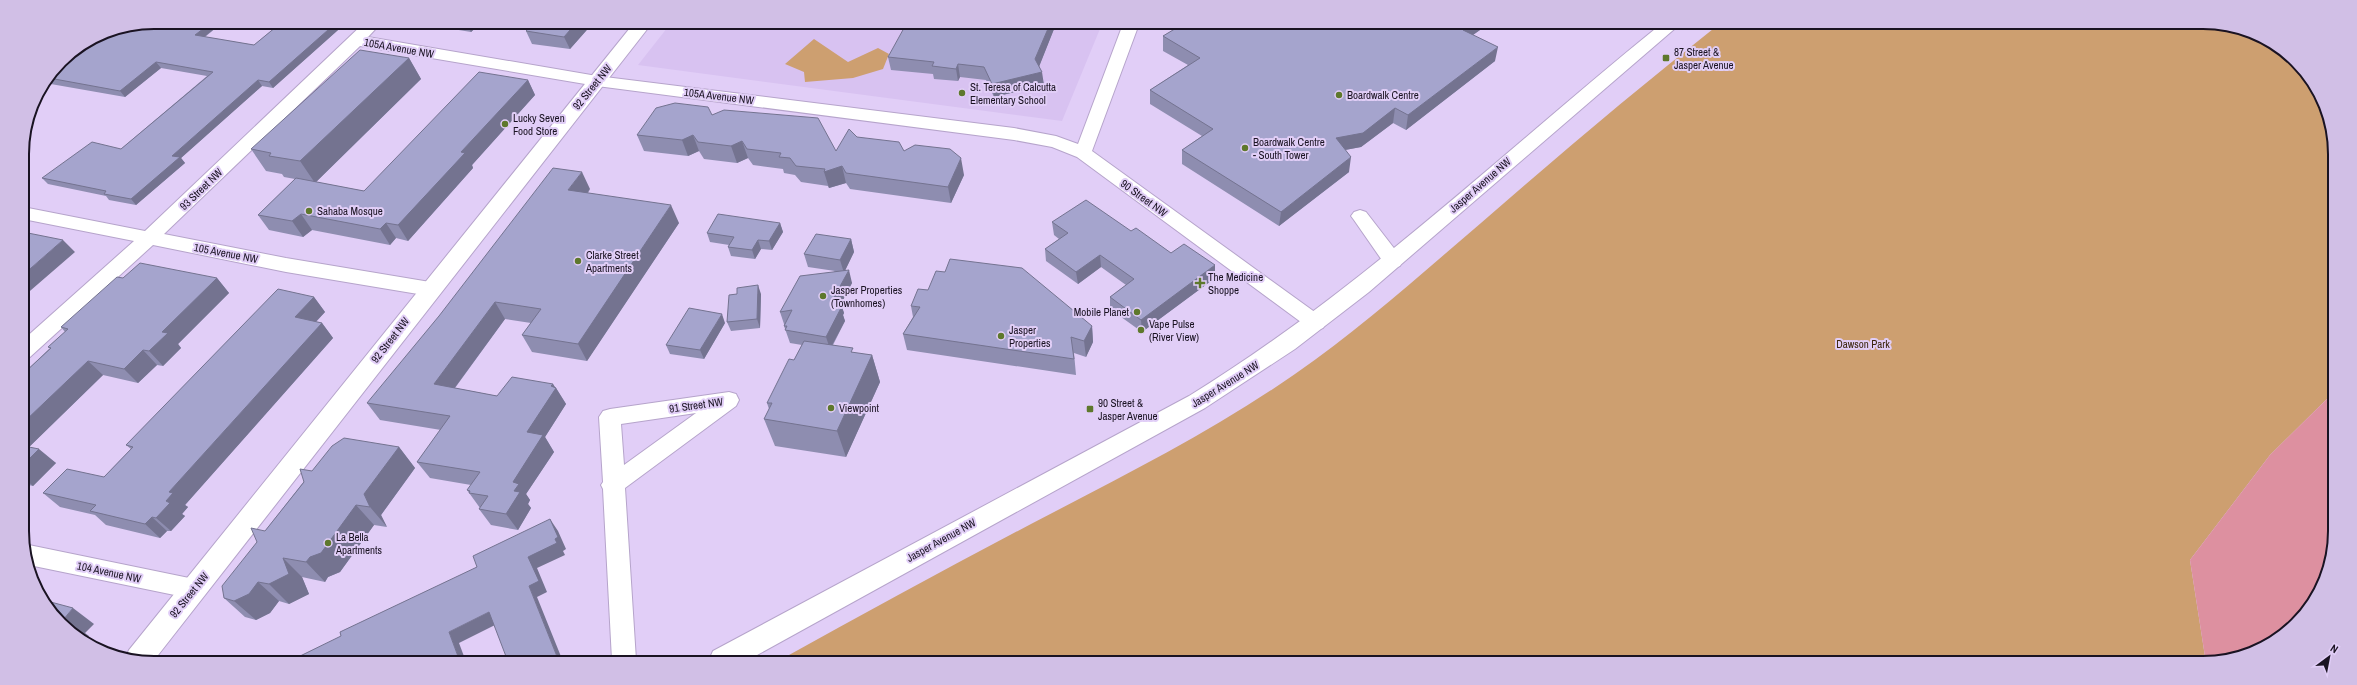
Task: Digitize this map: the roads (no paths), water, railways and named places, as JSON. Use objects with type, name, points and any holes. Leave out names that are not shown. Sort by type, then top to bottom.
[{"type":"main road","name":"92 Street NW","points":[[141,655],[430,289],[638,29]]},
{"type":"main road","name":"Jasper Avenue NW","points":[[729,656],[1197,402],[1244,373],[1316,323],[1393,260],[1607,76],[1666,29]]},
{"type":"street","name":"93 Street NW","points":[[29,347],[149,238],[367,29]]},
{"type":"street","points":[[1083,152],[1129,29]]},
{"type":"street","name":"105A Avenue NW","points":[[355,40],[597,81],[1014,134],[1056,142],[1083,152]]},
{"type":"street","name":"90 Street NW","points":[[1083,152],[1316,323]]},
{"type":"street","name":"105 Avenue NW","points":[[29,214],[286,265],[430,289]]},
{"type":"street","points":[[1360,216],[1393,260]]},
{"type":"street","name":"91 Street NW","points":[[612,485],[729,400],[610,417],[612,485],[624,656]]},
{"type":"street","name":"104 Avenue NW","points":[[31,555],[194,589]]},
{"type":"place","name":"87 Street & Jasper Avenue","points":[[1666,58]]},
{"type":"place","name":"St. Teresa of Calcutta Elementary School","points":[[962,93]]},
{"type":"place","name":"Boardwalk Centre","points":[[1339,95]]},
{"type":"place","name":"Lucky Seven Food Store","points":[[505,124]]},
{"type":"place","name":"Boardwalk Centre - South Tower","points":[[1245,148]]},
{"type":"place","name":"Sahaba Mosque","points":[[309,211]]},
{"type":"place","name":"Clarke Street Apartments","points":[[578,261]]},
{"type":"place","name":"The Medicine Shoppe","points":[[1200,283]]},
{"type":"place","name":"Jasper Properties (Townhomes)","points":[[823,296]]},
{"type":"place","name":"Mobile Planet","points":[[1137,312]]},
{"type":"place","name":"Vape Pulse (River View)","points":[[1141,330]]},
{"type":"place","name":"Jasper Properties","points":[[1001,336]]},
{"type":"place","name":"Viewpoint","points":[[831,408]]},
{"type":"place","name":"90 Street & Jasper Avenue","points":[[1090,409]]},
{"type":"place","name":"La Bella Apartments","points":[[328,543]]},
{"type":"park label","name":"Dawson Park","points":[[1863,344]]}]
